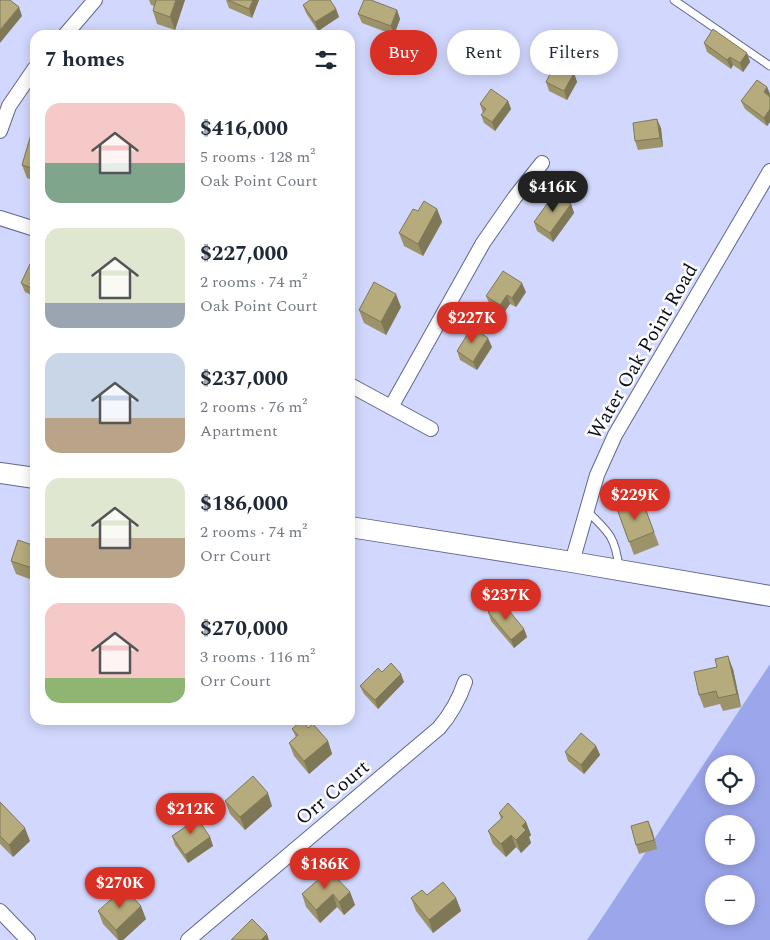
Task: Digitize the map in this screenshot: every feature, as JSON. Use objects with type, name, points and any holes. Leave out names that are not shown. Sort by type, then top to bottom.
[{"type":"main road","points":[[0,473],[30,477]]},
{"type":"main road","points":[[355,528],[770,596]]},
{"type":"street","points":[[69,30],[95,0]]},
{"type":"street","points":[[0,130],[9,106],[30,75]]},
{"type":"street","points":[[391,407],[483,243],[515,197],[542,163]]},
{"type":"street","name":"Water Oak Point Road","points":[[572,562],[597,476],[615,435],[770,172]]},
{"type":"street","points":[[0,218],[30,227]]},
{"type":"street","points":[[355,388],[431,428]]},
{"type":"street","name":"Orr Court","points":[[188,940],[439,728],[449,717],[458,701],[465,682]]},
{"type":"street","points":[[0,911],[28,940]]},
{"type":"lane","points":[[674,0],[770,66]]},
{"type":"lane","points":[[587,511],[603,526],[612,538],[617,550],[619,570]]},
{"type":"shaded area","points":[[770,664],[770,940],[587,940],[705,762],[705,805],[755,805],[755,755],[710,755]]},
{"type":"building","points":[[0,0],[10,0],[19,7],[0,30]]},
{"type":"building","points":[[156,0],[176,0],[170,17],[153,11]]},
{"type":"building","points":[[228,0],[253,0],[249,9]]},
{"type":"building","points":[[310,0],[330,0],[336,9],[315,22],[303,5]]},
{"type":"building","points":[[364,0],[371,0],[397,10],[391,26],[358,14]]},
{"type":"building","points":[[713,29],[747,53],[740,63],[730,57],[727,60],[704,43]]},
{"type":"building","points":[[550,75],[573,75],[564,91],[546,82]]},
{"type":"building","points":[[757,80],[767,87],[764,92],[770,97],[770,109],[764,118],[741,101]]},
{"type":"building","points":[[491,89],[508,101],[492,122],[481,115],[486,109],[480,104]]},
{"type":"building","points":[[657,119],[660,138],[635,141],[633,123]]},
{"type":"building","points":[[30,138],[30,167],[22,165]]},
{"type":"building","points":[[555,193],[571,204],[550,233],[534,222]]},
{"type":"building","points":[[424,201],[437,209],[418,244],[399,233],[413,209],[418,211]]},
{"type":"building","points":[[30,264],[30,288],[21,283]]},
{"type":"building","points":[[503,271],[522,283],[512,298],[507,295],[500,305],[486,296]]},
{"type":"building","points":[[374,282],[396,294],[381,322],[359,310]]},
{"type":"building","points":[[472,327],[488,338],[473,362],[457,351]]},
{"type":"building","points":[[642,500],[654,532],[629,542],[617,509]]},
{"type":"building","points":[[18,540],[30,544],[30,567],[11,561]]},
{"type":"building","points":[[501,601],[524,629],[511,640],[488,612]]},
{"type":"building","points":[[728,656],[737,694],[718,698],[716,691],[699,695],[694,672],[717,667],[715,659]]},
{"type":"building","points":[[391,663],[401,674],[375,700],[360,686],[378,668],[382,672]]},
{"type":"building","points":[[296,725],[306,725],[308,728],[314,725],[328,741],[304,761],[289,743],[298,735],[292,729]]},
{"type":"building","points":[[581,733],[596,746],[581,765],[565,752]]},
{"type":"building","points":[[253,776],[268,793],[240,817],[225,801]]},
{"type":"building","points":[[0,802],[25,828],[9,845],[0,836]]},
{"type":"building","points":[[508,803],[526,822],[522,826],[526,830],[516,840],[511,835],[501,844],[488,831],[503,817],[499,813]]},
{"type":"building","points":[[193,812],[210,837],[185,855],[172,836],[188,825],[184,819]]},
{"type":"building","points":[[648,821],[654,840],[636,845],[631,826]]},
{"type":"building","points":[[329,870],[350,892],[339,902],[333,894],[316,910],[302,894]]},
{"type":"building","points":[[443,882],[456,898],[429,920],[411,898],[422,890],[427,895]]},
{"type":"building","points":[[124,888],[141,906],[116,930],[98,911]]},
{"type":"building","points":[[252,919],[267,934],[261,940],[231,940]]}]
